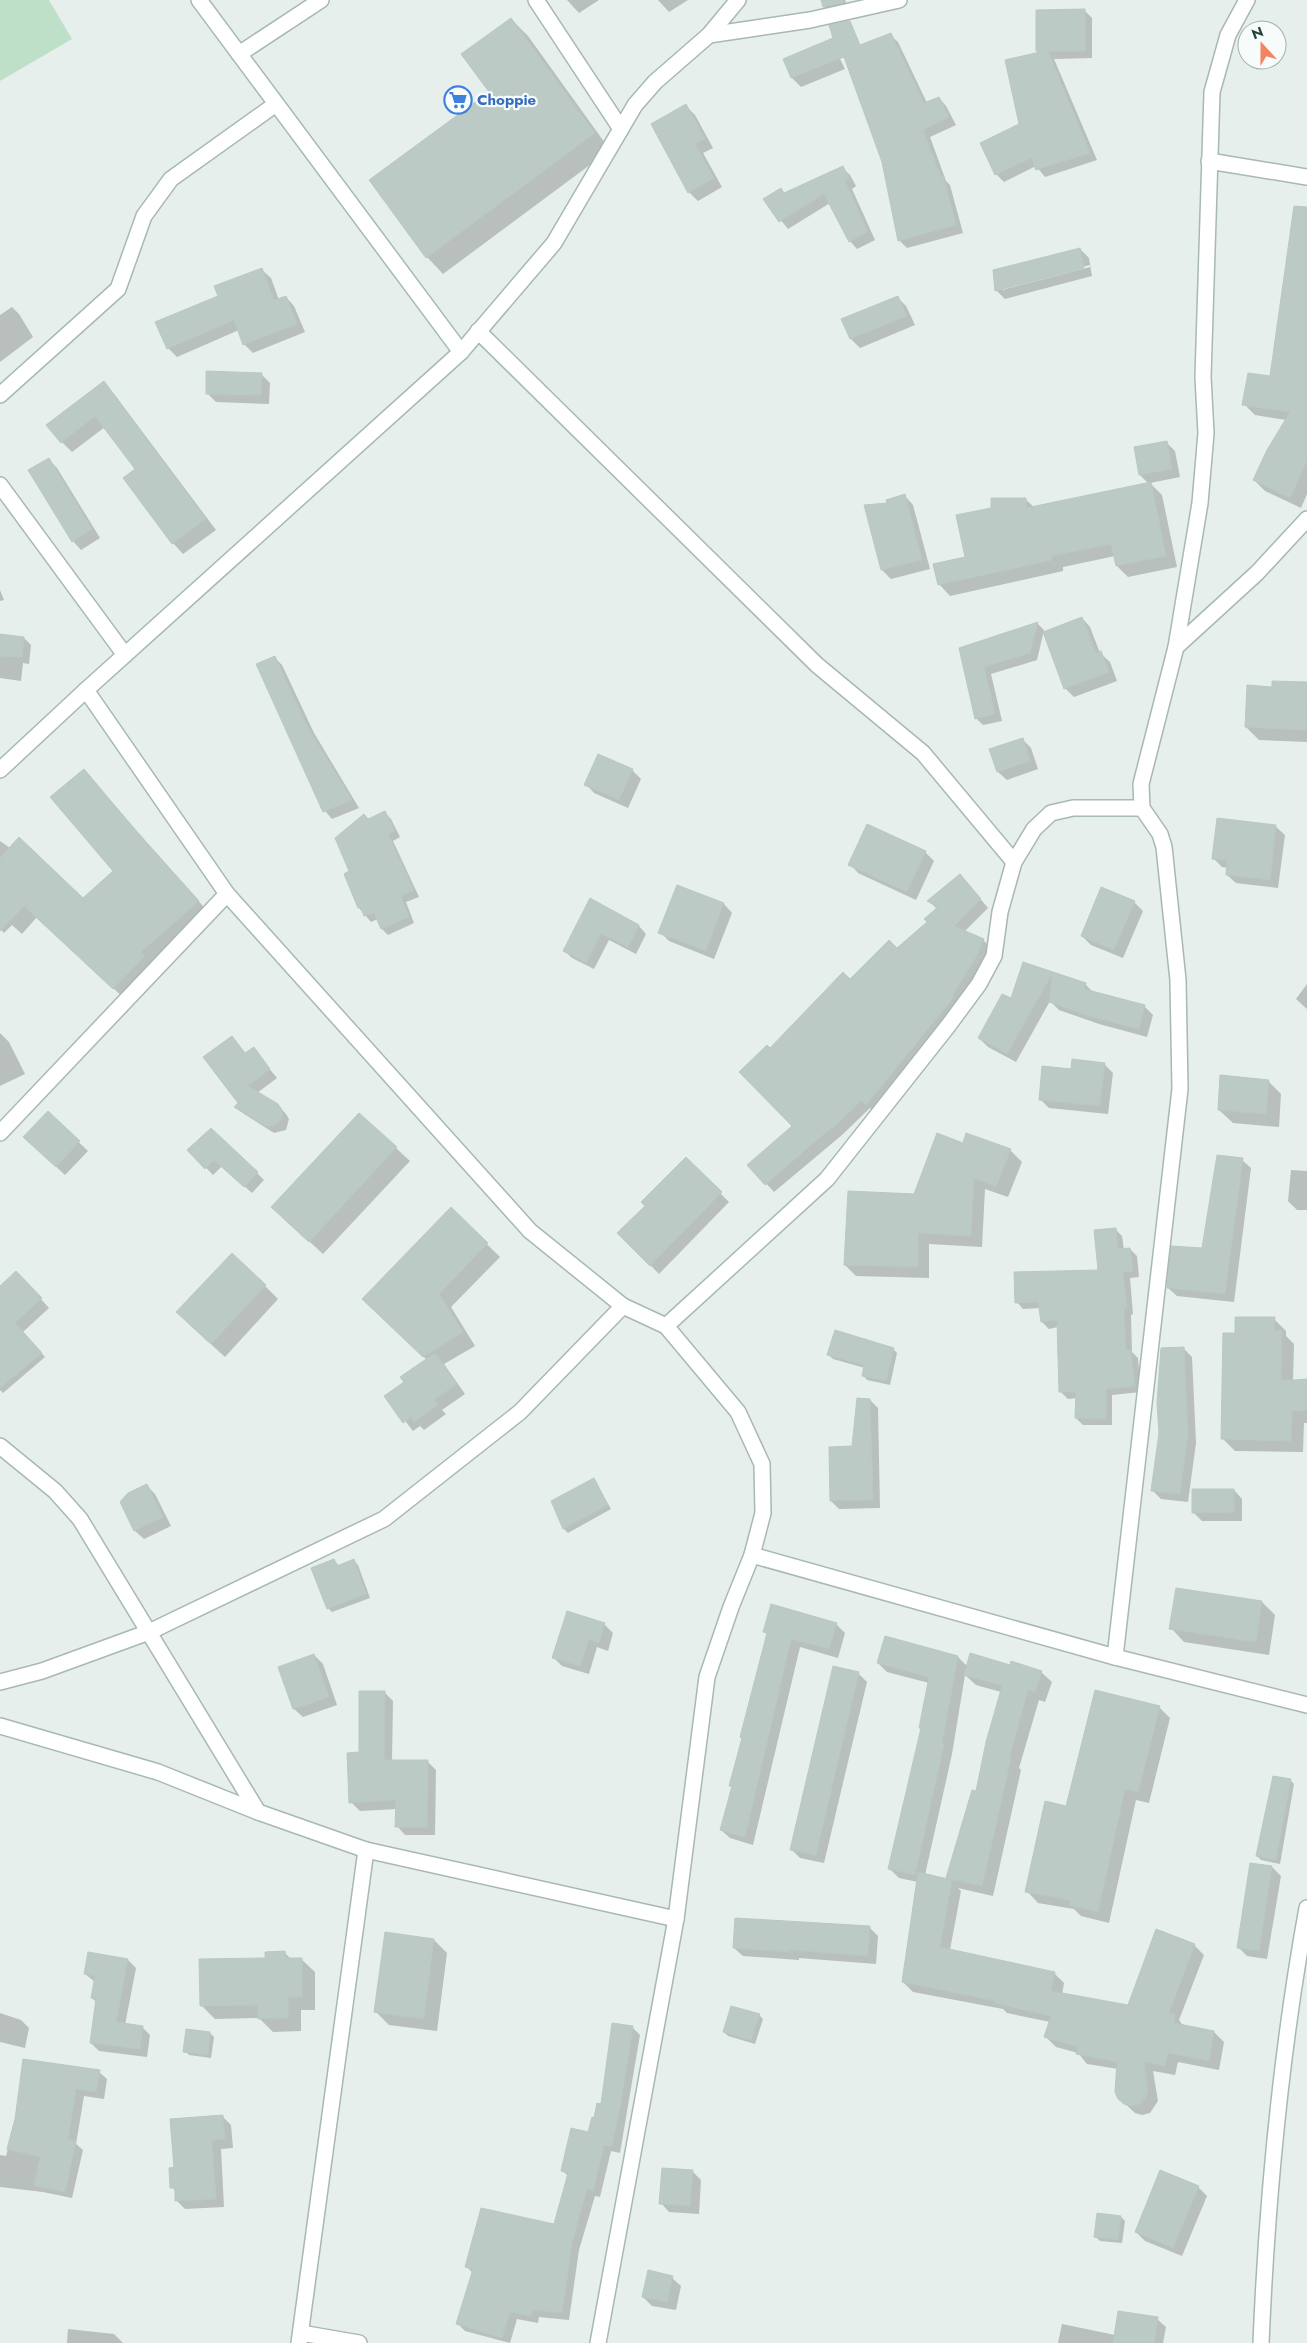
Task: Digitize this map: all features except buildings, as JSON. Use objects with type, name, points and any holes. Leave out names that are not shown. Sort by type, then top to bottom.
[{"type":"street","points":[[199,0],[461,352]]},
{"type":"street","points":[[239,54],[321,0]]},
{"type":"street","points":[[536,0],[621,129]]},
{"type":"street","points":[[0,770],[461,352],[554,243],[635,105],[655,82],[709,35],[738,0]]},
{"type":"street","points":[[709,35],[810,20],[899,0]]},
{"type":"street","points":[[1116,1657],[1180,1090],[1178,980],[1164,847],[1160,834],[1142,808],[1141,784],[1176,647],[1200,503],[1206,433],[1203,377],[1212,92],[1228,35],[1247,0]]},
{"type":"street","points":[[0,396],[118,289],[144,216],[171,179],[276,104]]},
{"type":"street","points":[[1209,162],[1307,177]]},
{"type":"street","points":[[478,332],[817,665],[923,753],[1014,862]]},
{"type":"street","points":[[0,484],[125,655]]},
{"type":"street","points":[[1176,647],[1256,572],[1307,519]]},
{"type":"street","points":[[86,690],[227,894],[530,1231],[623,1306],[666,1326],[738,1412],[762,1464],[763,1513],[752,1555],[731,1607],[707,1676],[676,1919],[598,2343]]},
{"type":"street","points":[[666,1326],[827,1179],[948,1026],[979,984],[994,956],[1000,912],[1014,862],[1034,828],[1051,813],[1073,808],[1142,808]]},
{"type":"street","points":[[0,1133],[227,894]]},
{"type":"street","points":[[0,1682],[42,1671],[149,1632],[384,1518],[520,1412],[623,1306]]},
{"type":"street","points":[[0,1446],[56,1491],[80,1519],[258,1812]]},
{"type":"street","points":[[752,1555],[1116,1657],[1307,1705]]},
{"type":"street","points":[[0,1726],[158,1772],[258,1812],[366,1850],[676,1919]]},
{"type":"street","points":[[359,2343],[300,2338],[366,1850]]},
{"type":"street","points":[[1261,2343],[1264,2270],[1282,2080],[1307,1908]]},
{"type":"green space","points":[[0,0],[49,0],[72,39],[0,81]]},
{"type":"place","name":"Choppie","points":[[458,100]]}]
